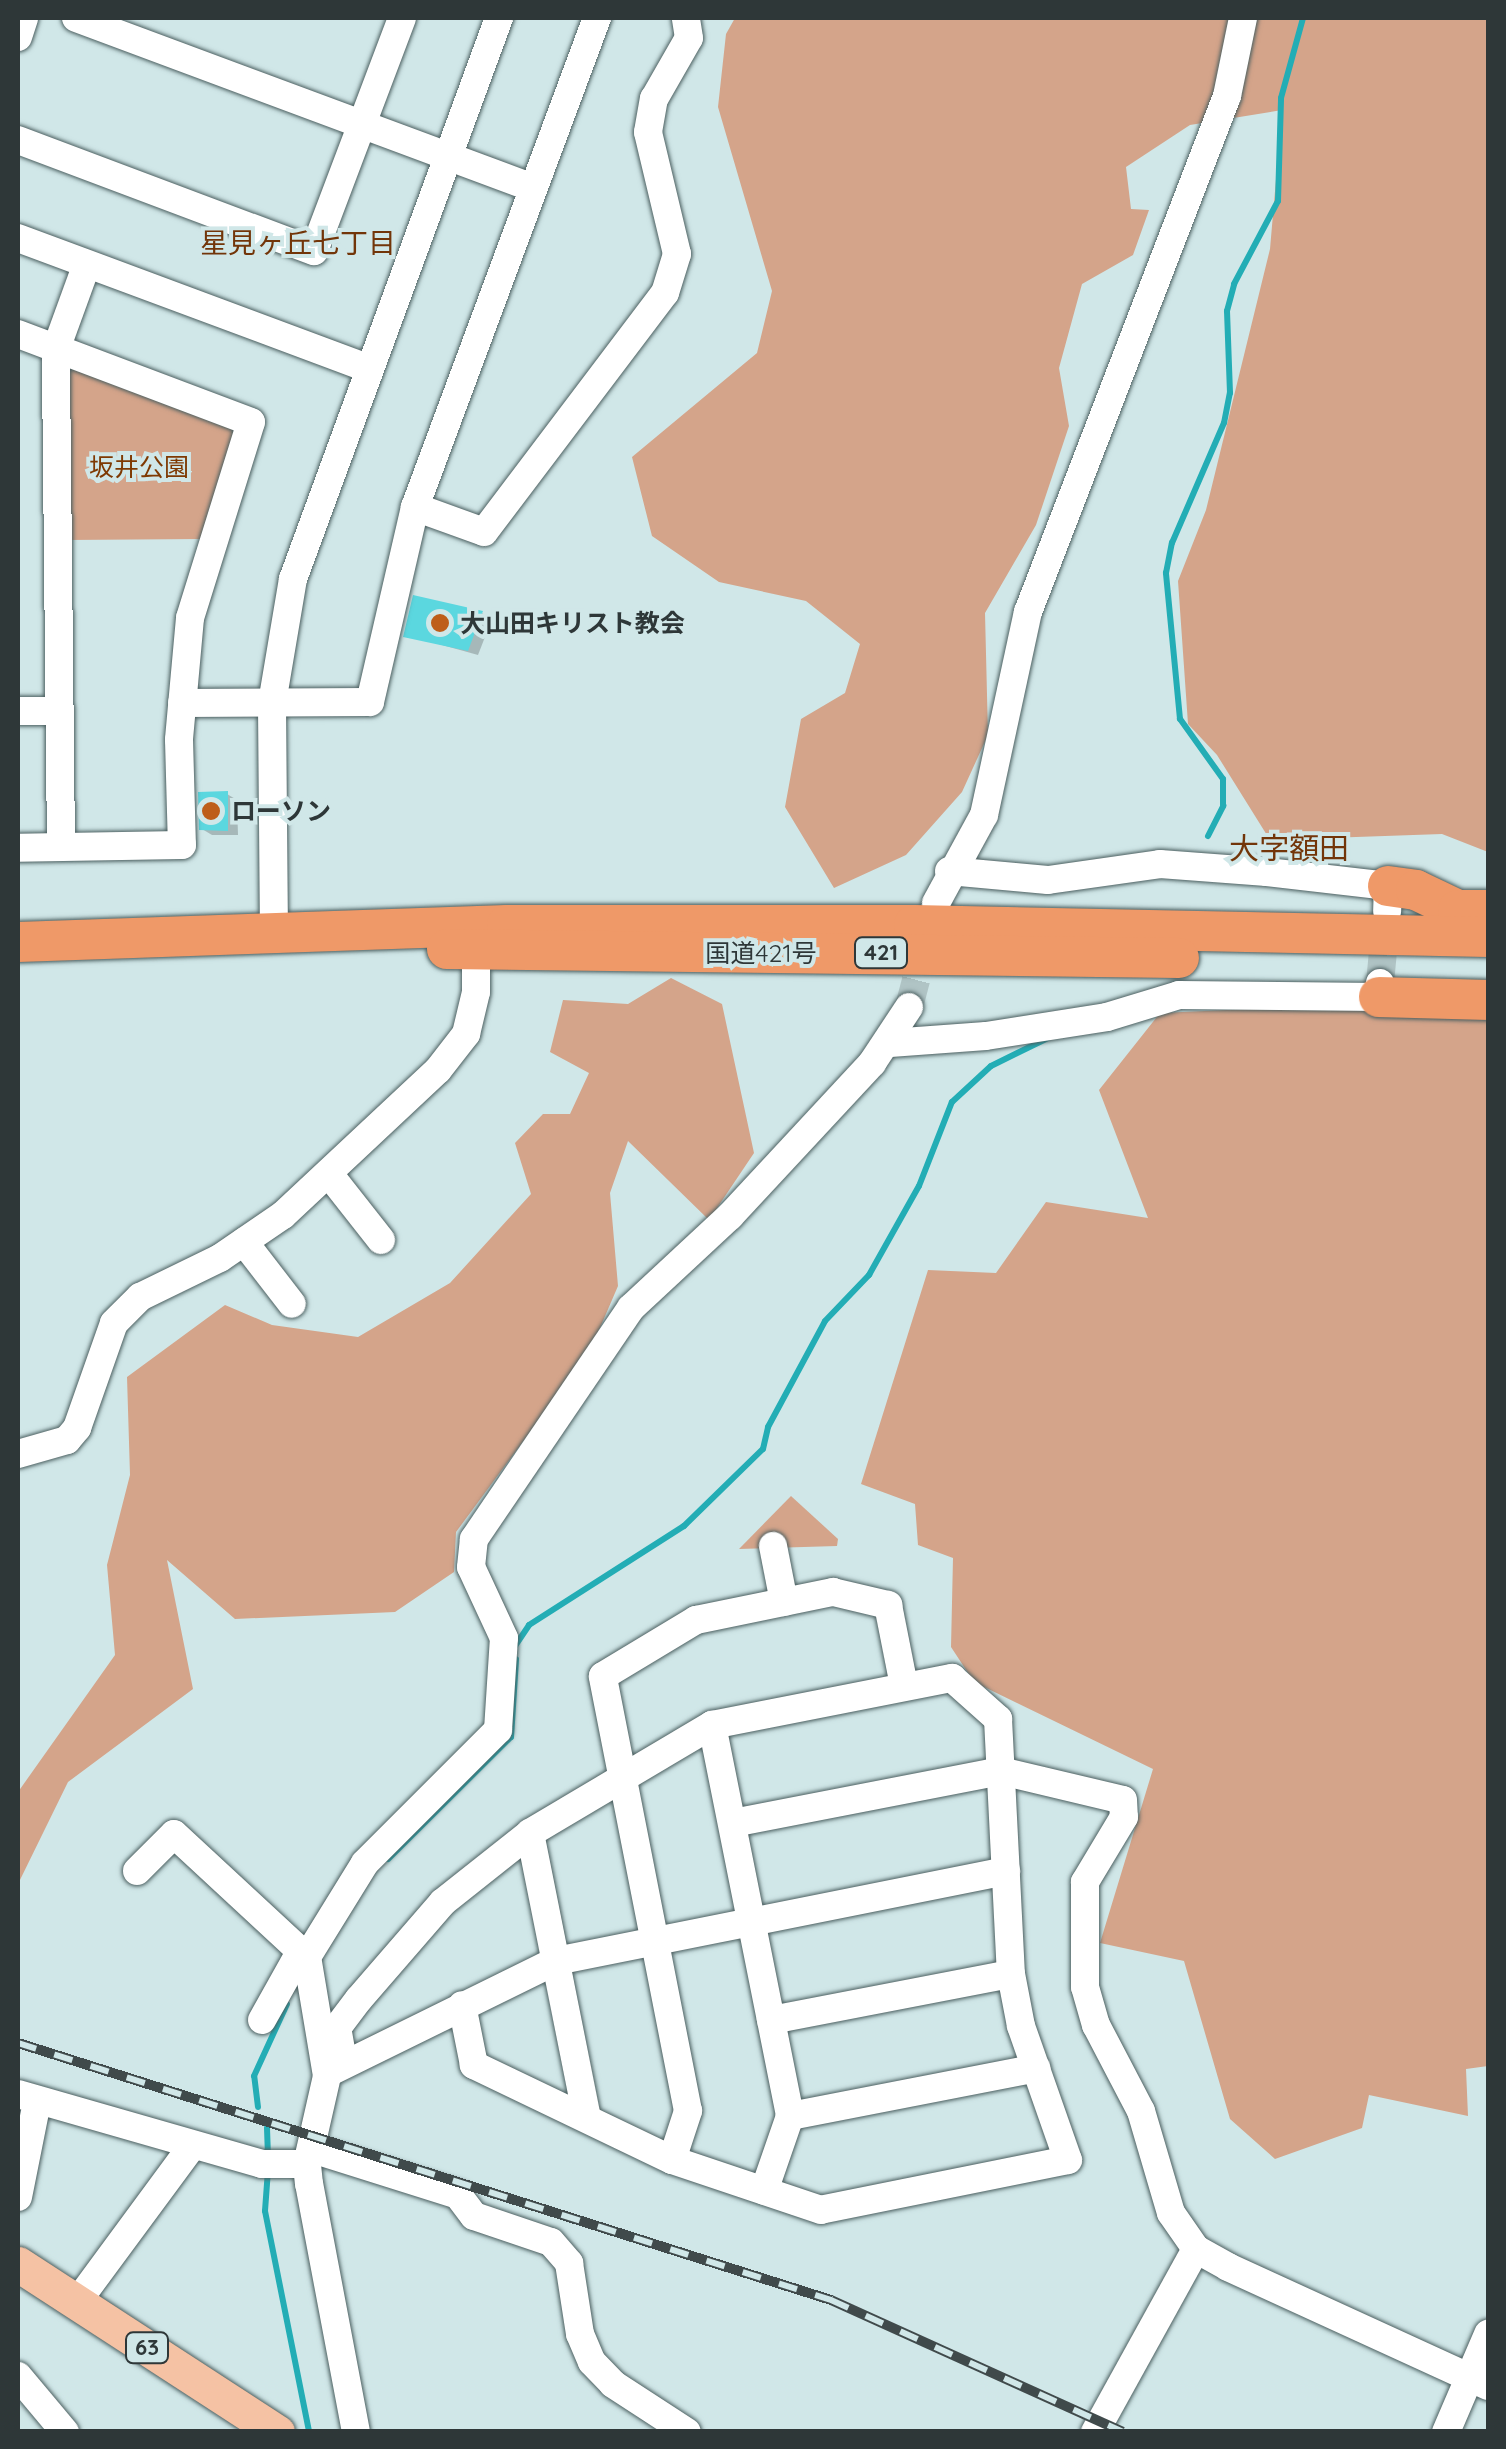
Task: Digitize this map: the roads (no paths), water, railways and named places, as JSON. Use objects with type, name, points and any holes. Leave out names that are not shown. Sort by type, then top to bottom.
[{"type":"highway","points":[[1388,898],[1416,890],[1458,910],[1488,910]]},
{"type":"highway","name":"国道421号","points":[[18,942],[507,925],[914,925],[1488,937]]},
{"type":"highway","name":"国道421号","points":[[274,935],[476,952],[1488,965]]},
{"type":"highway","points":[[1380,990],[1488,1000]]},
{"type":"main road","name":"63","points":[[18,2264],[277,2432]]},
{"type":"street","points":[[18,37],[24,18]]},
{"type":"street","points":[[76,18],[533,188]]},
{"type":"street","points":[[18,140],[314,251],[402,18]]},
{"type":"street","points":[[274,935],[272,702],[293,579],[499,18]]},
{"type":"street","points":[[182,703],[370,702],[415,507],[597,18]]},
{"type":"street","points":[[415,507],[484,532],[665,293],[677,254],[648,132],[654,99],[689,38],[686,18]]},
{"type":"street","points":[[936,903],[949,870],[984,815],[1028,612],[1227,96],[1243,18]]},
{"type":"street","points":[[18,238],[368,368]]},
{"type":"street","points":[[62,847],[56,348],[87,264]]},
{"type":"street","points":[[18,334],[251,422],[195,593],[182,703],[182,845],[18,848]]},
{"type":"street","points":[[18,711],[59,711]]},
{"type":"street","points":[[949,870],[1048,880],[1160,864],[1388,898]]},
{"type":"street","points":[[18,1454],[67,1440],[77,1428],[114,1323],[140,1297],[244,1242],[329,1174],[401,1108],[466,1034],[476,992],[476,952]]},
{"type":"street","points":[[890,1042],[986,1036],[1107,1016],[1179,995],[1380,990]]},
{"type":"street","points":[[262,2020],[305,1963],[364,1864],[498,1730],[504,1638],[471,1566],[474,1540],[631,1308],[730,1216],[890,1042],[909,1007]]},
{"type":"street","points":[[329,1174],[381,1240]]},
{"type":"street","points":[[244,1242],[292,1304]]},
{"type":"street","points":[[772,1546],[784,1602]]},
{"type":"street","points":[[672,2160],[688,2111],[603,1676],[696,1620],[833,1592],[888,1605],[904,1686]]},
{"type":"street","points":[[356,2432],[290,2161],[335,2068],[337,2028],[443,1902],[530,1833],[712,1725],[952,1678],[998,1719],[1012,1974],[1036,2068],[1068,2160],[821,2210],[672,2160],[474,2065],[462,2006]]},
{"type":"street","points":[[712,1725],[790,2116],[764,2191]]},
{"type":"street","points":[[733,1823],[1000,1771],[1117,1796],[1126,1805],[1085,1882],[1086,1987],[1096,2025],[1142,2111],[1171,2213],[1196,2249],[1369,2334],[1480,2380]]},
{"type":"street","points":[[530,1833],[587,2118]]},
{"type":"street","points":[[137,1871],[174,1834],[216,1867],[305,1963],[335,2068]]},
{"type":"street","points":[[335,2068],[556,1962],[1006,1871]]},
{"type":"street","points":[[771,2020],[1012,1974]]},
{"type":"street","points":[[790,2116],[1036,2068]]},
{"type":"street","points":[[18,2196],[27,2098],[192,2146],[290,2161],[458,2195],[474,2216],[552,2242],[569,2264],[592,2362],[612,2384],[687,2432]]},
{"type":"street","points":[[77,2302],[192,2146]]},
{"type":"street","points":[[1094,2432],[1196,2249]]},
{"type":"street","points":[[1446,2432],[1480,2380],[1488,2334]]},
{"type":"street","points":[[18,2376],[65,2432]]},
{"type":"waterway","points":[[1208,836],[1223,806],[1223,779],[1180,719],[1166,573],[1172,543],[1224,423],[1230,393],[1227,311],[1234,284],[1278,201],[1281,98],[1303,18]]},
{"type":"waterway","points":[[515,1646],[529,1625],[684,1526],[763,1449],[768,1427],[825,1321],[869,1275],[919,1186],[952,1102],[991,1066],[1048,1038]]},
{"type":"waterway","points":[[388,1859],[511,1737],[516,1659]]},
{"type":"waterway","points":[[258,2107],[254,2076],[287,2004]]},
{"type":"waterway","points":[[267,2128],[268,2157]]},
{"type":"waterway","points":[[268,2170],[265,2211],[309,2432]]},
{"type":"tunnel","points":[[1380,983],[1386,920]]},
{"type":"tunnel","points":[[909,1007],[927,938]]},
{"type":"railway","points":[[18,2043],[831,2300],[1123,2432]]},
{"type":"place","name":"大山田キリスト教会","points":[[440,623]]},
{"type":"place","name":"ローソン","points":[[211,811]]},
{"type":"district","name":"星見ヶ丘七丁目","points":[[298,243]]},
{"type":"district","name":"大字額田","points":[[1289,848]]},
{"type":"park label","name":"坂井公園","points":[[139,467]]}]
